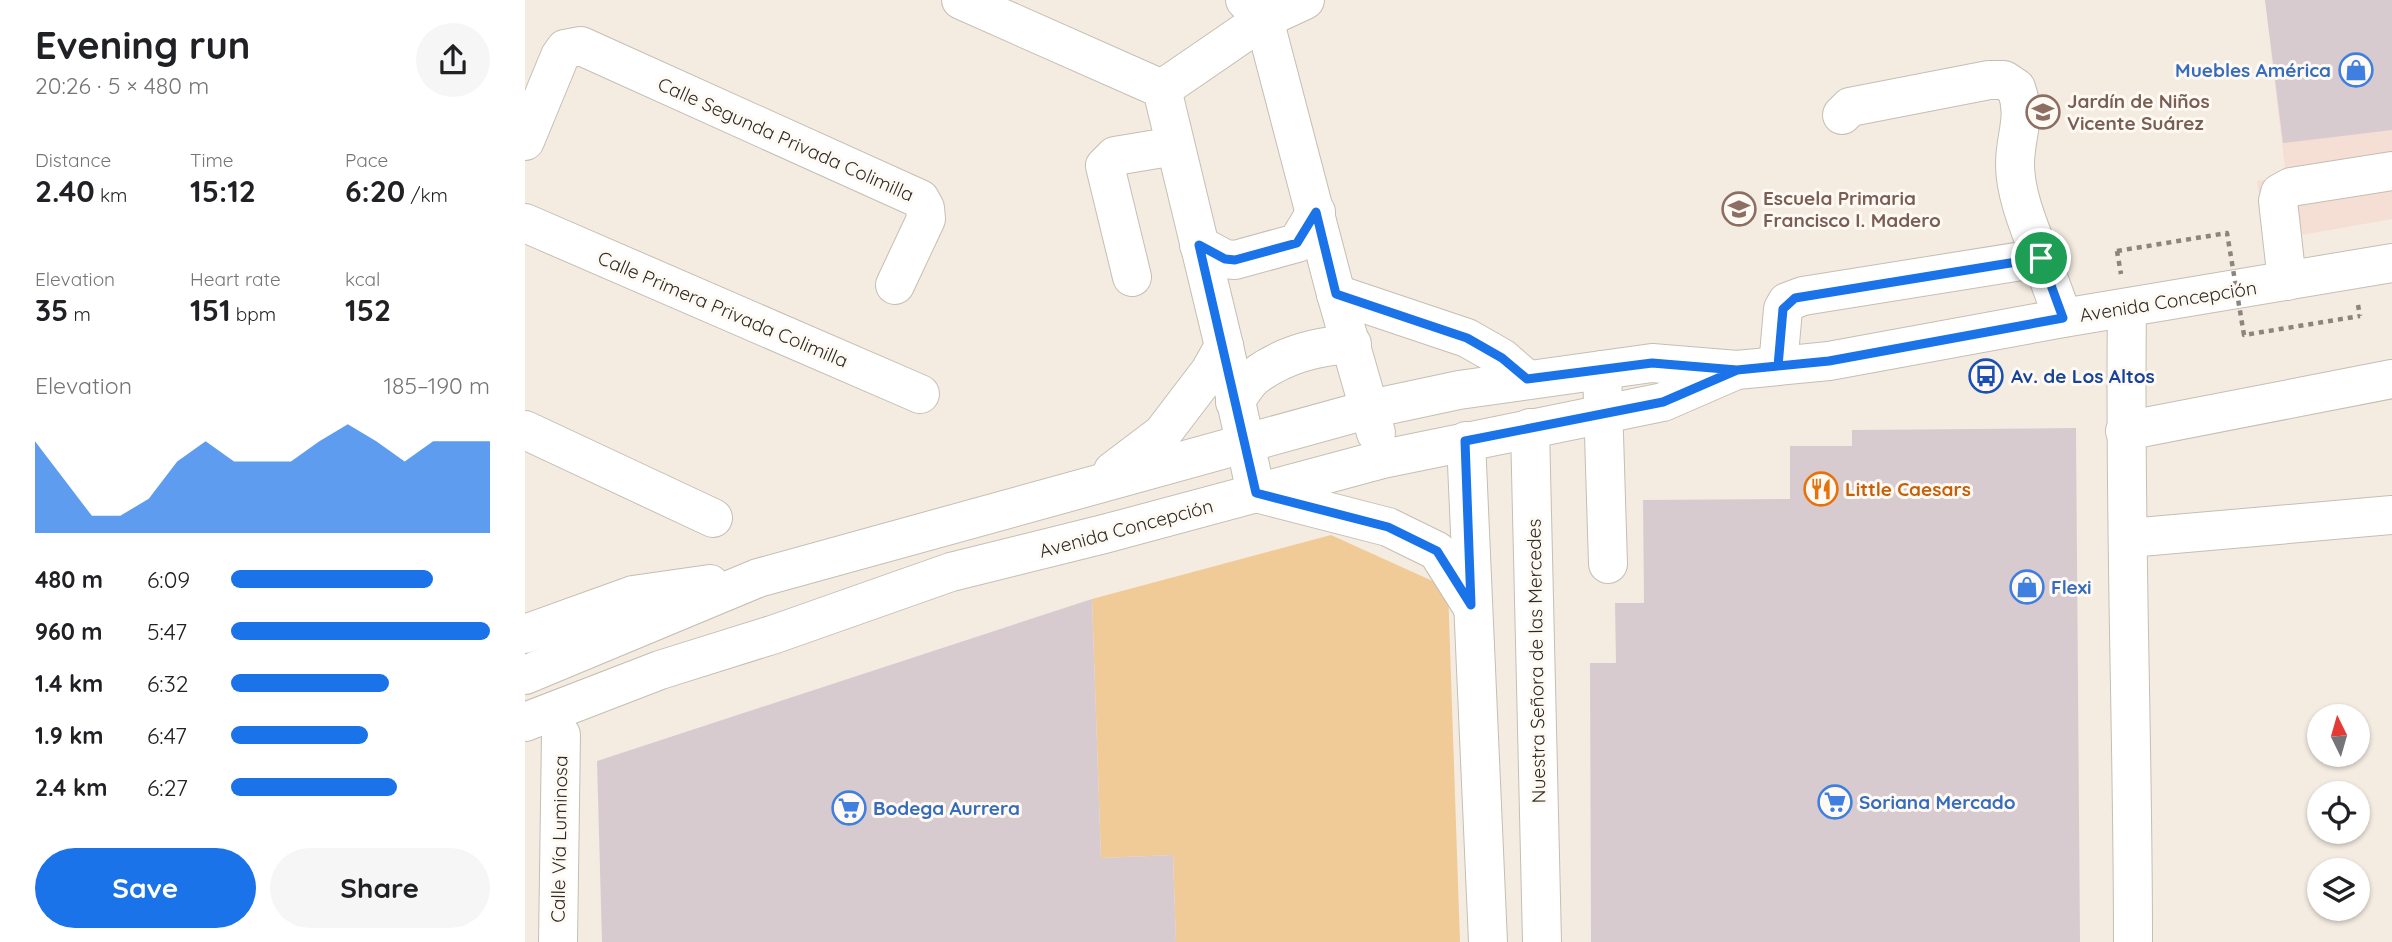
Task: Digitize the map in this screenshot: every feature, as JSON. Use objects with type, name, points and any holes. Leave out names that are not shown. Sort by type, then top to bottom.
[{"type":"main road","points":[[961,0],[1162,89]]},
{"type":"main road","points":[[1162,89],[1255,10],[1305,0]]},
{"type":"main road","points":[[1255,10],[1316,212],[1336,294],[1383,458]]},
{"type":"main road","name":"Calle Segunda Privada Colimilla","points":[[525,141],[565,50],[581,46],[920,199],[925,208],[926,219],[895,285]]},
{"type":"main road","points":[[1842,115],[1850,107],[1989,80],[2004,80],[2015,88],[2022,116],[2015,176],[2028,223],[2063,318]]},
{"type":"main road","points":[[1162,89],[1224,346],[1256,493],[1388,527],[1437,551],[1471,605]]},
{"type":"main road","points":[[1132,277],[1105,166],[1115,156],[1175,146]]},
{"type":"main road","points":[[2287,281],[2278,201],[2280,193],[2291,187],[2392,171]]},
{"type":"main road","points":[[1199,245],[1225,259],[1235,260],[1285,247],[1297,243],[1316,212]]},
{"type":"main road","name":"Calle Primera Privada Colimilla","points":[[525,223],[921,394]]},
{"type":"main road","points":[[1778,366],[1783,309],[1795,298],[2041,258]]},
{"type":"main road","name":"Avenida Concepción","points":[[525,675],[758,578],[1370,409],[1459,390],[1652,363],[1737,370],[1829,361],[2063,318],[2392,263]]},
{"type":"main road","points":[[1336,294],[1467,338],[1502,358],[1527,379]]},
{"type":"main road","points":[[2127,309],[2125,431],[2129,538],[2133,942]]},
{"type":"main road","points":[[1235,402],[1253,377],[1287,358],[1320,346],[1352,344]]},
{"type":"main road","points":[[1096,484],[1161,434],[1203,381],[1224,346]]},
{"type":"main road","points":[[1602,370],[1608,564]]},
{"type":"main road","name":"Avenida Concepción","points":[[525,722],[660,670],[775,635],[951,572],[1383,458],[1663,402],[1737,370]]},
{"type":"main road","name":"Nuestra Señora de las Mercedes","points":[[1527,379],[1542,942]]},
{"type":"main road","points":[[2125,431],[2392,379]]},
{"type":"main road","points":[[1459,390],[1465,441],[1488,942]]},
{"type":"main road","points":[[525,430],[713,518]]},
{"type":"main road","points":[[2129,538],[2392,515]]},
{"type":"main road","points":[[525,634],[633,595],[758,578]]},
{"type":"main road","points":[[525,748],[663,697],[775,635]]},
{"type":"main road","name":"Calle Vía Luminosa","points":[[558,942],[561,735]]},
{"type":"main road","points":[[525,897],[544,884],[558,862]]},
{"type":"path","points":[[2117,251],[2227,233],[2243,335],[2360,316]]},
{"type":"shaded area","points":[[2265,0],[2392,0],[2392,219],[2267,241],[2257,181],[2286,177]]},
{"type":"shaded area","points":[[1331,535],[1448,588],[1460,942],[1176,942],[1173,855],[1101,858],[1092,599]]},
{"type":"building","points":[[2265,0],[2392,0],[2392,130],[2283,143]]},
{"type":"building","name":"Soriana Mercado","points":[[2076,428],[2080,942],[1591,942],[1590,663],[1616,663],[1615,603],[1644,603],[1643,500],[1790,499],[1790,446],[1852,446],[1852,430]]},
{"type":"building","name":"Bodega Aurrera","points":[[1092,599],[1101,858],[1173,855],[1176,942],[602,942],[597,761]]},
{"type":"place","name":"Muebles América","points":[[2356,70]]},
{"type":"place","name":"Jardín de Niños Vicente Suárez","points":[[2043,112]]},
{"type":"place","name":"Escuela Primaria Francisco I. Madero","points":[[1739,209]]},
{"type":"place","name":"Av. de Los Altos","points":[[1986,376]]},
{"type":"place","name":"Little Caesars","points":[[1821,489]]},
{"type":"place","name":"Flexi","points":[[2027,587]]},
{"type":"place","name":"Soriana Mercado","points":[[1835,802]]},
{"type":"place","name":"Bodega Aurrera","points":[[849,808]]},
{"type":"route","points":[[2041,258],[1795,298],[1787,302],[1781,316],[1778,366],[1737,370],[1652,363],[1527,379],[1502,358],[1467,338],[1336,294],[1316,212],[1297,243],[1235,260],[1225,259],[1199,245],[1256,493],[1388,527],[1437,551],[1471,605],[1465,441],[1663,402],[1737,370],[1778,366],[1829,361],[2063,318],[2041,258]]}]
